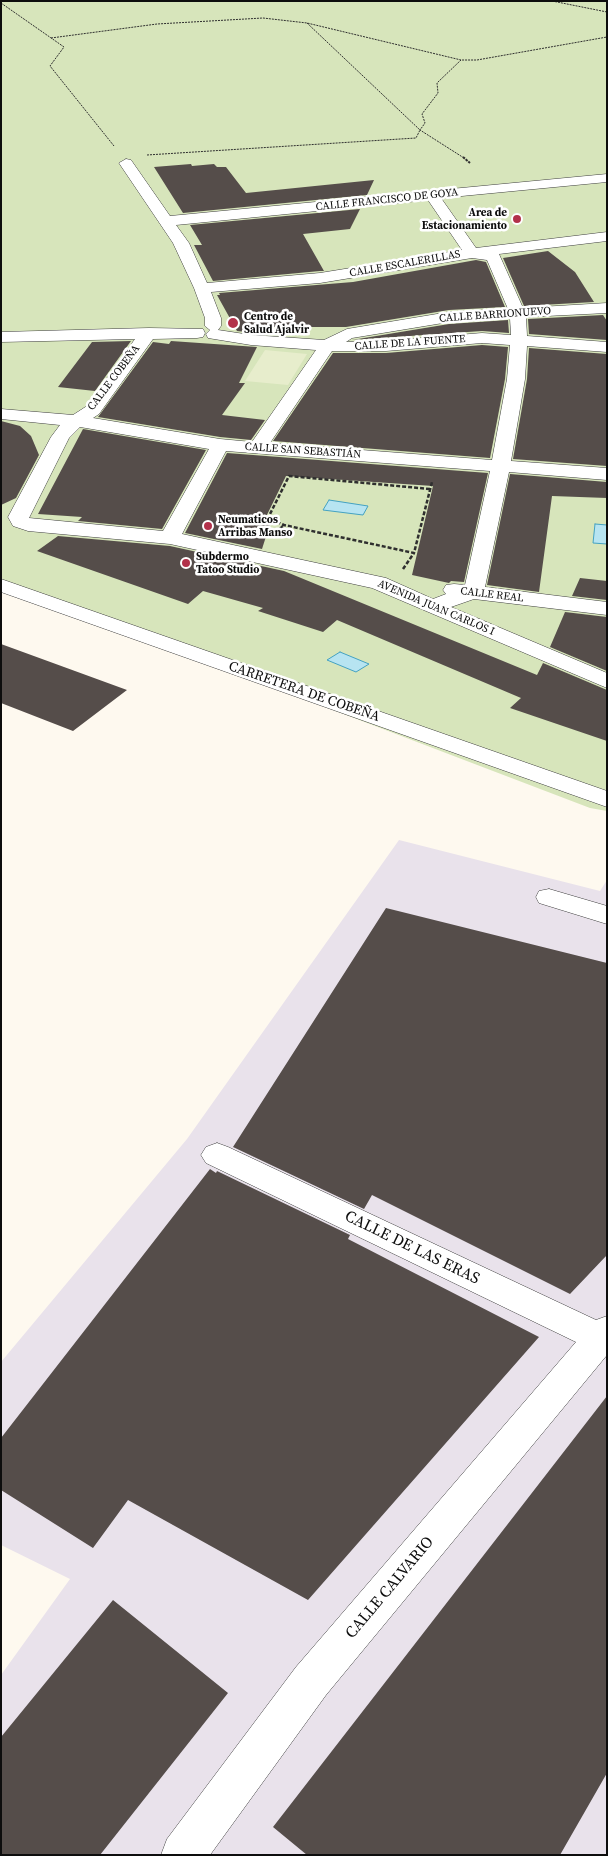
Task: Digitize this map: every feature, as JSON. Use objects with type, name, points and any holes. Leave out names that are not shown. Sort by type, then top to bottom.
[{"type":"street","points":[[1,337],[197,333],[194,330],[198,327],[215,329],[202,288],[181,243],[124,160]]},
{"type":"street","name":"CALLE FRANCISCO DE GOYA","points":[[167,221],[607,178]]},
{"type":"street","points":[[432,196],[472,253],[493,257],[518,314],[516,379],[500,467],[473,592],[432,606]]},
{"type":"street","name":"CALLE ESCALERILLAS","points":[[202,288],[320,278],[472,253],[607,236]]},
{"type":"street","name":"CALLE BARRIONUEVO","points":[[328,345],[347,334],[449,317],[607,308]]},
{"type":"street","name":"CALLE DE LA FUENTE","points":[[215,329],[347,334]]},
{"type":"street","name":"CALLE DE LA FUENTE","points":[[215,329],[251,340],[328,345],[386,346],[482,338],[607,347]]},
{"type":"street","name":"CALLE COBEÑA","points":[[20,522],[18,517],[60,436],[68,427],[94,410],[149,333]]},
{"type":"street","points":[[256,448],[328,345]]},
{"type":"street","name":"CALLE SAN SEBASTIÁN","points":[[1,414],[78,421],[220,446],[607,474]]},
{"type":"street","points":[[170,538],[220,446]]},
{"type":"street","name":"AVENIDA JUAN CARLOS I","points":[[20,522],[28,525],[170,538],[378,583],[607,681]]},
{"type":"street","name":"CALLE REAL","points":[[378,583],[473,592],[607,609]]},
{"type":"street","name":"CARRETERA DE COBEÑA","points":[[1,585],[607,800]]},
{"type":"street","points":[[549,897],[607,915]]},
{"type":"street","name":"CALLE DE LAS ERAS","points":[[217,1155],[605,1336]]},
{"type":"street","name":"CALLE CALVARIO","points":[[183,1855],[311,1681],[605,1336]]},
{"type":"path","points":[[552,1],[607,12]]},
{"type":"path","points":[[1,3],[64,47],[50,66],[124,160],[416,138],[425,123],[422,114],[424,108],[438,93],[437,83],[461,60]]},
{"type":"path","points":[[51,38],[157,24],[263,18],[307,23],[461,60],[477,60],[607,37]]},
{"type":"path","points":[[307,23],[420,130],[457,152],[470,163]]},
{"type":"path","points":[[414,553],[284,525],[268,518],[289,476],[430,489]]},
{"type":"path","points":[[401,572],[414,553],[434,476]]},
{"type":"path","points":[[266,542],[284,525]]},
{"type":"shaded area","points":[[399,840],[600,891],[607,880],[607,1855],[1,1855],[1,1675],[70,1579],[1,1545],[1,1362],[187,1139]]},
{"type":"green space","points":[[1,1],[607,1],[607,811],[590,808],[113,626],[1,587]]},
{"type":"green space","points":[[265,350],[307,354],[288,385],[245,381]]},
{"type":"water","points":[[329,500],[368,506],[363,515],[323,510]]},
{"type":"water","points":[[595,524],[607,525],[607,544],[593,543]]},
{"type":"water","points":[[340,652],[369,664],[356,672],[327,660]]},
{"type":"building","points":[[191,164],[192,166],[214,164],[217,167],[226,167],[246,193],[374,180],[367,195],[183,213],[154,167]]},
{"type":"building","points":[[360,209],[350,229],[303,234],[324,271],[213,281],[194,245],[202,245],[190,225]]},
{"type":"building","points":[[548,251],[575,272],[594,302],[524,306],[503,258]]},
{"type":"building","points":[[476,260],[486,262],[505,307],[449,310],[346,327],[268,327],[264,334],[237,331],[217,295],[220,295],[219,293],[353,282]]},
{"type":"building","points":[[603,315],[607,321],[607,340],[529,334],[528,319]]},
{"type":"building","points":[[508,320],[509,333],[482,331],[352,340],[449,324]]},
{"type":"building","points":[[131,341],[95,391],[58,387],[92,342]]},
{"type":"building","points":[[171,341],[257,347],[239,383],[245,383],[222,415],[265,420],[251,440],[220,437],[98,417],[153,342],[169,344]]},
{"type":"building","points":[[482,345],[508,347],[505,379],[490,458],[273,441],[333,353],[386,353]]},
{"type":"building","points":[[529,348],[607,354],[607,466],[513,459],[527,379]]},
{"type":"building","points":[[1,421],[20,426],[31,436],[39,455],[16,498],[1,505]]},
{"type":"building","points":[[83,429],[206,450],[162,529],[78,521],[82,517],[38,514]]},
{"type":"building","points":[[227,453],[488,473],[464,582],[451,581],[449,583],[412,575],[433,486],[286,476],[263,523],[270,524],[262,549],[185,533]]},
{"type":"building","points":[[510,474],[607,482],[607,498],[552,496],[539,592],[487,585]]},
{"type":"building","points":[[58,536],[170,546],[284,571],[537,675],[543,663],[607,690],[607,741],[510,708],[521,698],[337,620],[323,632],[258,611],[263,608],[203,591],[188,604],[37,551]]},
{"type":"building","points":[[580,578],[607,581],[607,600],[572,596]]},
{"type":"building","points":[[565,612],[607,617],[607,671],[550,647]]},
{"type":"building","points":[[1,644],[127,690],[73,731],[1,703]]},
{"type":"building","points":[[386,908],[607,963],[607,1255],[570,1294],[372,1195],[364,1209],[233,1147]]},
{"type":"building","points":[[210,1169],[350,1235],[348,1239],[539,1337],[308,1600],[128,1500],[93,1548],[1,1490],[1,1438]]},
{"type":"building","points":[[607,1396],[607,1773],[560,1855],[307,1855],[273,1827]]},
{"type":"building","points":[[113,1600],[228,1693],[100,1855],[1,1855],[1,1737]]},
{"type":"place","name":"Area de Estacionamiento","points":[[517,219]]},
{"type":"place","name":"Centro de Salud Ajalvir","points":[[233,323]]},
{"type":"place","name":"Neumaticos Arribas Manso","points":[[208,526]]},
{"type":"place","name":"Subdermo Tatoo Studio","points":[[186,563]]}]
